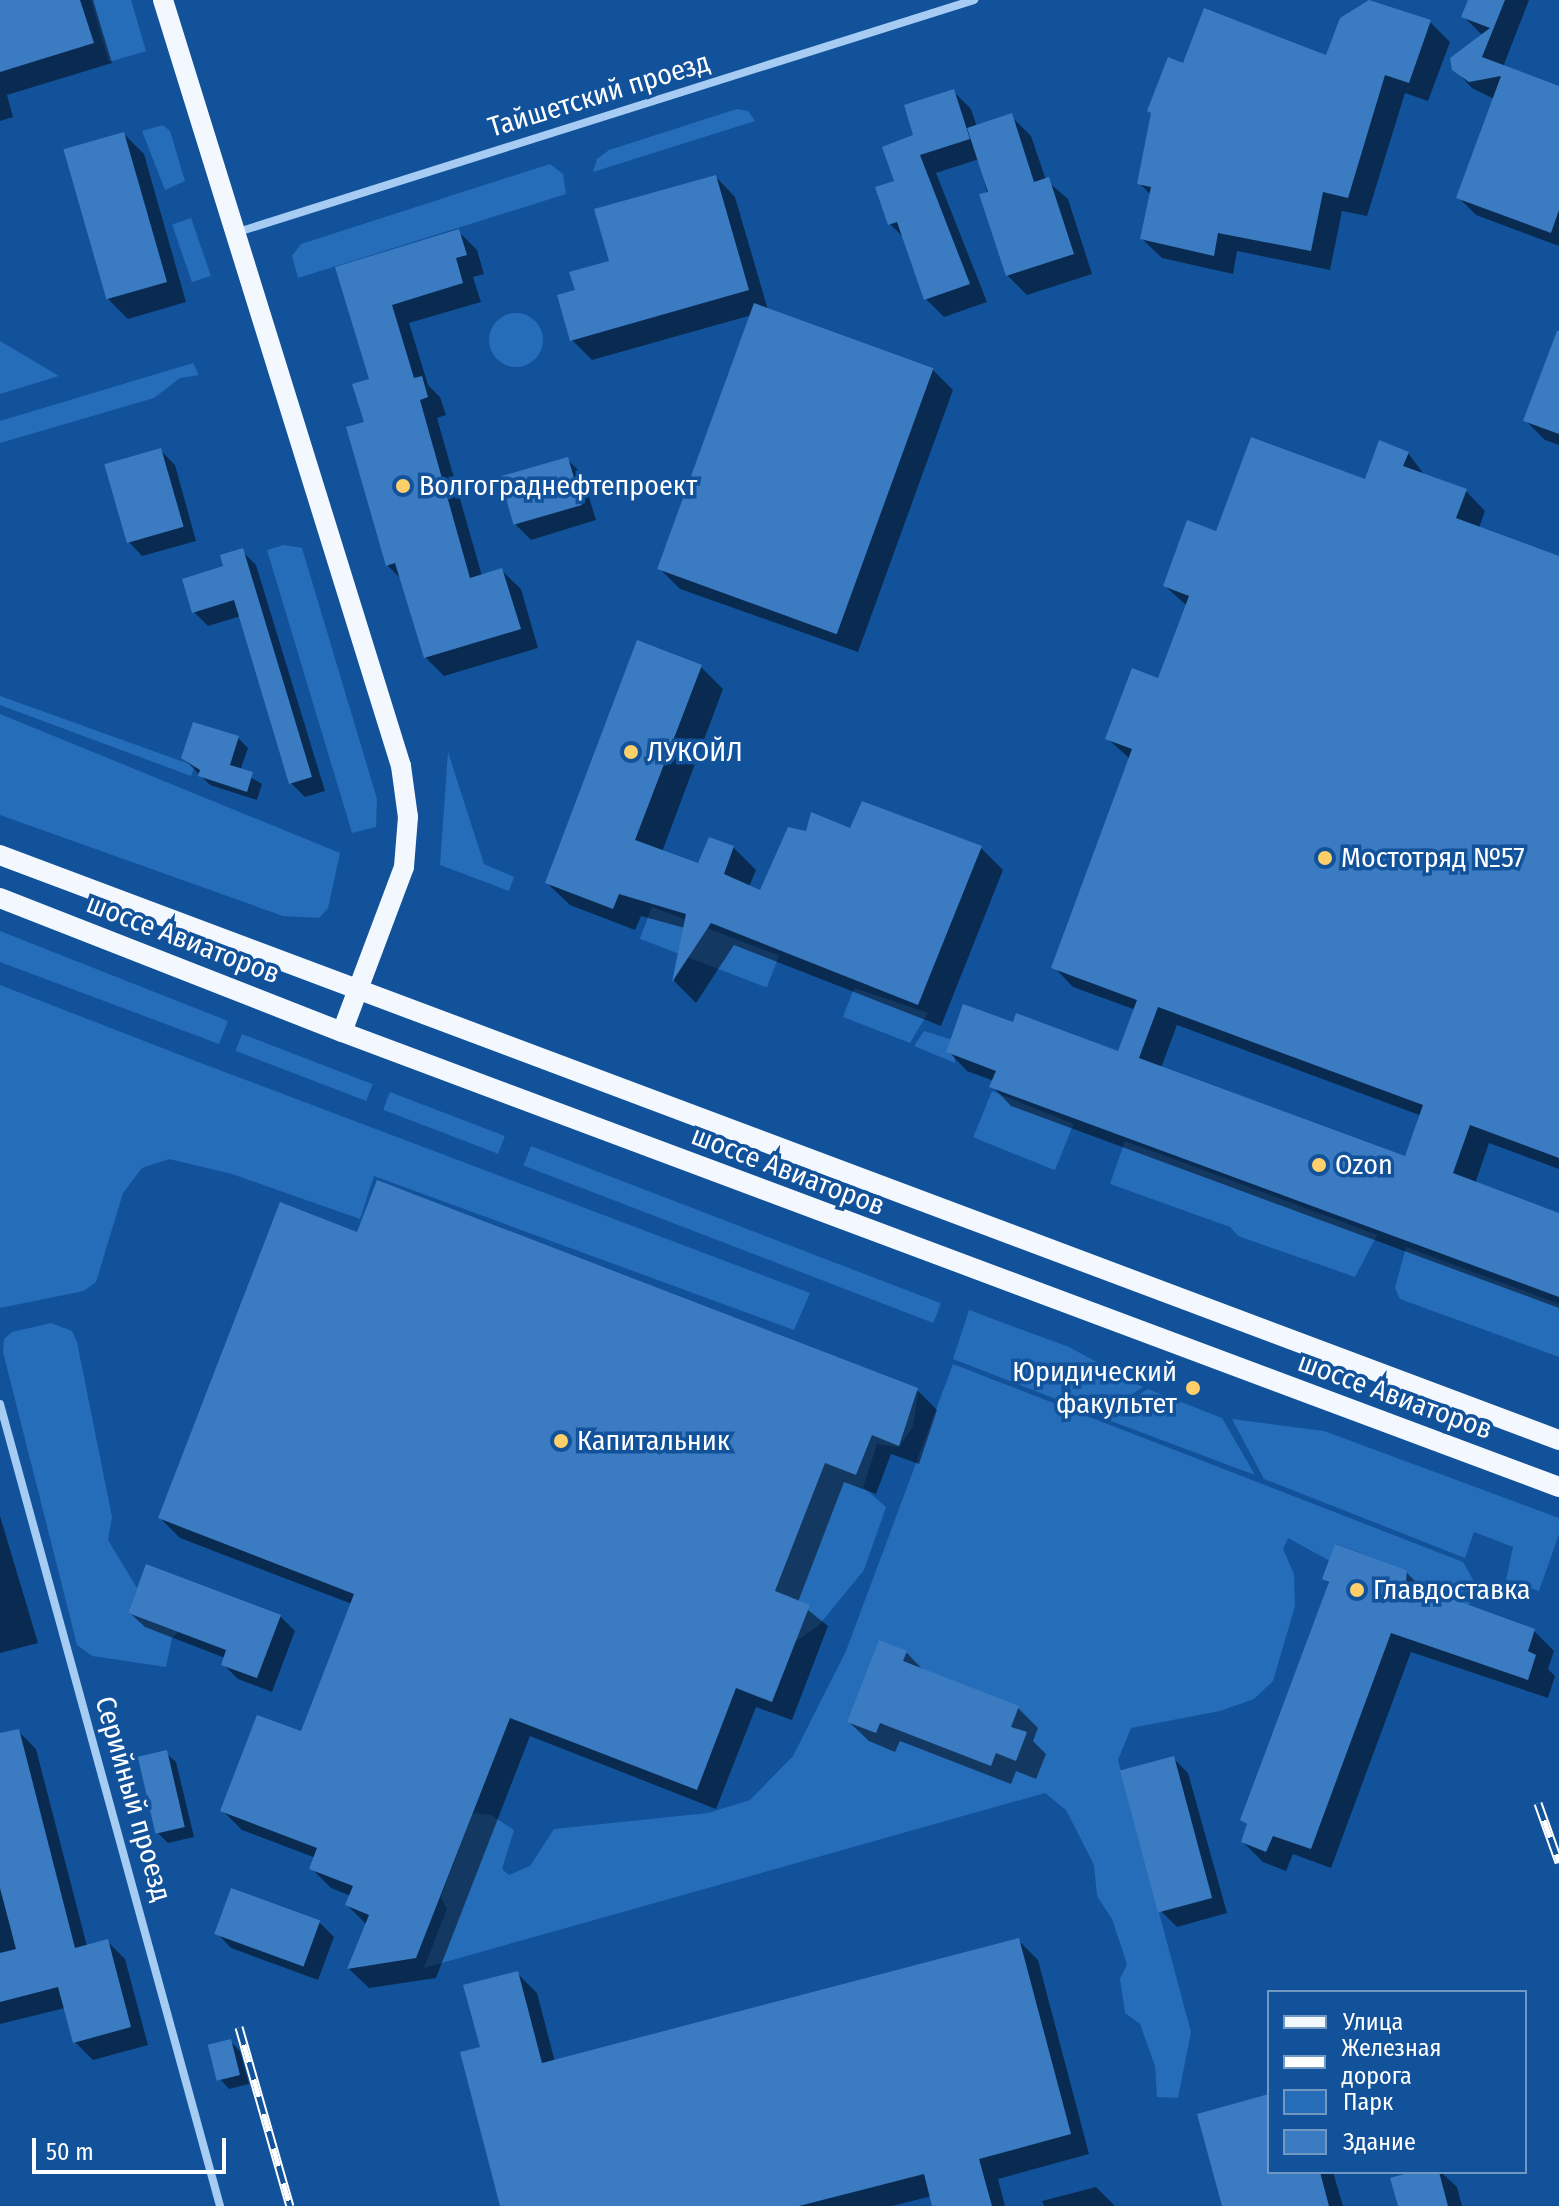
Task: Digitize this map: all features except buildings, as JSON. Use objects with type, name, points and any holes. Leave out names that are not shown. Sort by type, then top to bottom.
[{"type":"main road","points":[[163,0],[401,766],[408,817],[404,867],[361,990],[342,1032]]},
{"type":"main road","name":"шоссе Авиаторов","points":[[0,855],[1559,1440]]},
{"type":"main road","name":"шоссе Авиаторов","points":[[0,898],[342,1032],[1559,1487]]},
{"type":"street","name":"Тайшетский проезд","points":[[237,232],[974,0]]},
{"type":"street","name":"Серийный проезд","points":[[0,1404],[220,2206]]},
{"type":"green space","points":[[91,0],[131,0],[146,51],[109,62]]},
{"type":"green space","points":[[737,109],[748,111],[755,121],[593,172],[597,159],[609,150]]},
{"type":"green space","points":[[163,125],[170,131],[185,181],[165,190],[142,131]]},
{"type":"green space","points":[[550,164],[563,174],[566,194],[298,278],[292,256],[301,244]]},
{"type":"green space","points":[[191,218],[211,276],[192,282],[172,225]]},
{"type":"green space","points":[[516,313],[535,321],[543,340],[535,359],[516,367],[497,359],[489,340],[497,321]]},
{"type":"green space","points":[[0,341],[59,376],[0,394]]},
{"type":"green space","points":[[193,363],[199,375],[180,378],[154,398],[0,443],[0,421]]},
{"type":"green space","points":[[284,545],[302,548],[377,799],[376,827],[352,833],[267,550]]},
{"type":"green space","points":[[0,696],[195,766],[191,776],[0,705]]},
{"type":"green space","points":[[0,714],[340,853],[328,908],[319,918],[283,916],[0,815]]},
{"type":"green space","points":[[448,752],[484,864],[514,877],[509,891],[440,865]]},
{"type":"green space","points":[[652,907],[779,956],[767,987],[640,939]]},
{"type":"green space","points":[[0,931],[228,1021],[219,1044],[0,962]]},
{"type":"green space","points":[[0,985],[810,1293],[794,1330],[374,1176],[360,1219],[232,1174],[169,1159],[142,1168],[123,1193],[96,1282],[84,1291],[0,1308]]},
{"type":"green space","points":[[854,988],[928,1013],[910,1043],[843,1017]]},
{"type":"green space","points":[[924,1031],[953,1040],[955,1063],[914,1046]]},
{"type":"green space","points":[[242,1034],[373,1084],[366,1101],[236,1051]]},
{"type":"green space","points":[[992,1091],[1074,1124],[1055,1170],[973,1137]]},
{"type":"green space","points":[[390,1092],[505,1136],[498,1154],[383,1110]]},
{"type":"green space","points":[[1125,1141],[1377,1235],[1355,1277],[1238,1236],[1230,1227],[1110,1184]]},
{"type":"green space","points":[[531,1146],[941,1303],[933,1323],[523,1166]]},
{"type":"green space","points":[[1406,1247],[1559,1304],[1559,1357],[1400,1299],[1395,1288]]},
{"type":"green space","points":[[969,1310],[1069,1347],[1143,1387],[1100,1416],[953,1359]]},
{"type":"green space","points":[[51,1323],[72,1331],[77,1342],[112,1517],[108,1540],[137,1588],[128,1613],[178,1632],[172,1638],[166,1667],[92,1656],[77,1645],[3,1352],[4,1339],[12,1332]]},
{"type":"green space","points":[[953,1364],[1463,1562],[1476,1585],[1469,1605],[1406,1582],[1407,1570],[1336,1544],[1330,1561],[1288,1538],[1283,1549],[1294,1574],[1295,1606],[1273,1681],[1254,1699],[1220,1711],[1131,1728],[1118,1760],[1191,2032],[1178,2098],[1157,2097],[1155,2066],[1140,2024],[1125,2013],[1120,1979],[1127,1964],[1112,1919],[1097,1896],[1094,1865],[1066,1810],[1045,1793],[424,1968],[447,1909],[441,1897],[473,1813],[491,1815],[514,1830],[502,1869],[509,1875],[530,1866],[554,1829],[708,1813],[750,1800],[793,1756],[846,1651]]},
{"type":"green space","points":[[919,1387],[913,1426],[899,1447],[877,1444],[863,1487],[886,1507],[864,1570],[819,1625],[796,1641],[775,1591],[825,1463],[856,1475],[872,1435],[899,1445]]},
{"type":"green space","points":[[1148,1389],[1222,1418],[1255,1475],[1103,1418]]},
{"type":"green space","points":[[1232,1419],[1324,1431],[1559,1518],[1559,1534],[1539,1591],[1506,1580],[1513,1547],[1474,1532],[1465,1558],[1264,1479]]},
{"type":"railway","points":[[1538,1803],[1559,1862]]},
{"type":"railway","points":[[239,2027],[290,2206]]},
{"type":"place","name":"Волгограднефтепроект","points":[[403,486]]},
{"type":"place","name":"ЛУКОЙЛ","points":[[631,752]]},
{"type":"place","name":"Мостотряд №57","points":[[1325,858]]},
{"type":"place","name":"Ozon","points":[[1319,1165]]},
{"type":"place","name":"Юридический факультет","points":[[1193,1388]]},
{"type":"place","name":"Капитальник","points":[[561,1441]]},
{"type":"place","name":"Главдоставка","points":[[1357,1590]]}]
